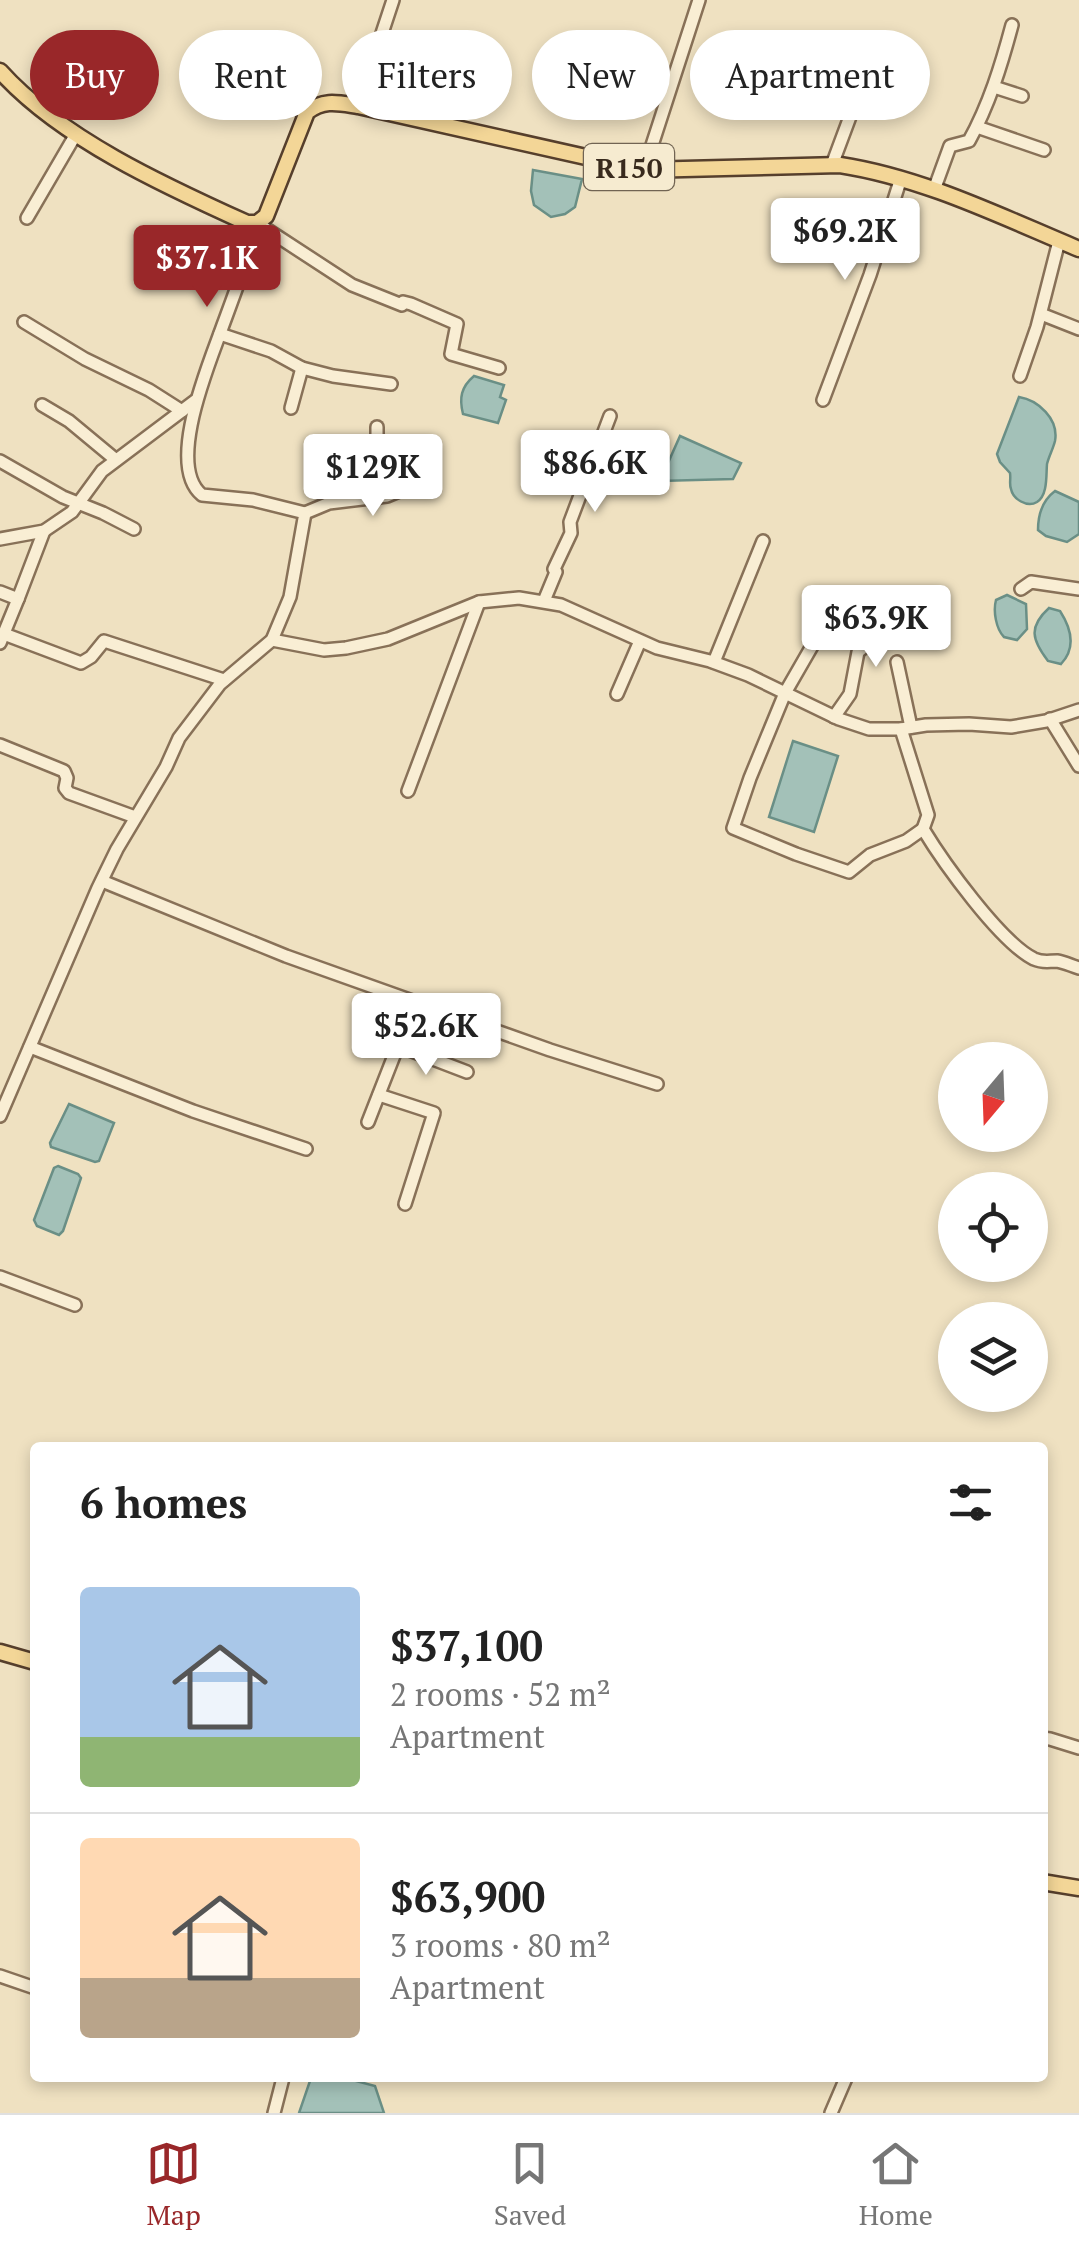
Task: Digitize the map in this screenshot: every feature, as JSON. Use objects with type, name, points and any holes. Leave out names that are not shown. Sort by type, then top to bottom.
[{"type":"main road","points":[[0,71],[18,92],[76,134],[142,172],[246,223],[257,223],[266,216],[304,120]]},
{"type":"main road","name":"R150","points":[[421,120],[644,170],[832,165],[867,169],[934,190],[1079,249]]},
{"type":"main road","points":[[0,1652],[30,1661]]},
{"type":"main road","points":[[1048,1883],[1079,1888]]},
{"type":"street","points":[[383,30],[393,0]]},
{"type":"street","points":[[644,170],[699,0]]},
{"type":"street","points":[[934,190],[950,146],[969,142],[977,126],[994,87],[1012,25]]},
{"type":"street","points":[[994,87],[1022,96]]},
{"type":"street","points":[[832,165],[849,120]]},
{"type":"street","points":[[977,126],[1044,150]]},
{"type":"street","points":[[27,218],[76,134]]},
{"type":"street","points":[[824,400],[901,178]]},
{"type":"street","points":[[257,223],[195,402],[188,459],[197,492],[210,498],[253,500],[305,514],[330,503],[386,496],[423,481]]},
{"type":"street","points":[[257,223],[352,284],[458,324],[450,354],[499,368]]},
{"type":"street","points":[[1020,376],[1060,241]]},
{"type":"street","points":[[1041,314],[1079,329]]},
{"type":"street","points":[[24,322],[182,411]]},
{"type":"street","points":[[220,334],[271,351],[302,368],[392,384]]},
{"type":"street","points":[[291,408],[302,368]]},
{"type":"street","points":[[0,538],[44,531],[72,512],[102,471],[195,402]]},
{"type":"street","points":[[42,404],[116,460]]},
{"type":"street","points":[[544,601],[610,416]]},
{"type":"street","points":[[376,427],[377,498]]},
{"type":"street","points":[[0,461],[62,497],[134,529]]},
{"type":"street","points":[[0,1116],[102,881],[179,738],[224,680],[272,640],[290,597],[305,514]]},
{"type":"street","points":[[44,531],[2,638],[74,662],[91,658],[104,641],[224,680]]},
{"type":"street","points":[[714,662],[763,541]]},
{"type":"street","points":[[1020,589],[1032,582],[1079,588]]},
{"type":"street","points":[[0,592],[18,599]]},
{"type":"street","points":[[272,640],[324,650],[346,648],[388,638],[479,602],[519,598],[561,605],[657,648],[714,662],[868,729],[926,724],[1012,727],[1079,710]]},
{"type":"street","points":[[408,791],[479,602]]},
{"type":"street","points":[[823,626],[785,693],[733,828],[849,872],[870,856],[923,829],[928,815],[906,728],[897,662]]},
{"type":"street","points":[[834,717],[850,694],[858,652],[870,642],[925,626]]},
{"type":"street","points":[[617,694],[640,641]]},
{"type":"street","points":[[1050,719],[1079,766]]},
{"type":"street","points":[[0,745],[64,771],[64,788],[69,793],[136,817]]},
{"type":"street","points":[[923,829],[953,874],[1028,956],[1040,962],[1060,961],[1079,968]]},
{"type":"street","points":[[102,881],[286,956],[657,1084]]},
{"type":"street","points":[[368,1122],[416,1002]]},
{"type":"street","points":[[399,1046],[467,1072]]},
{"type":"street","points":[[30,1047],[306,1149]]},
{"type":"street","points":[[380,1094],[434,1113],[405,1204]]},
{"type":"street","points":[[0,1278],[75,1305]]},
{"type":"street","points":[[1048,1738],[1079,1748]]},
{"type":"street","points":[[0,1976],[30,1986]]},
{"type":"street","points":[[274,2113],[282,2082]]},
{"type":"street","points":[[831,2113],[844,2082]]},
{"type":"water","points":[[533,170],[582,179],[575,207],[551,217],[534,205]]},
{"type":"water","points":[[474,376],[504,385],[500,397],[506,400],[498,423],[463,414],[462,393]]},
{"type":"water","points":[[1019,397],[1046,412],[1054,425],[1055,441],[1047,464],[1045,490],[1033,504],[1014,496],[1010,473],[997,454]]},
{"type":"water","points":[[680,436],[741,463],[733,479],[660,481]]},
{"type":"water","points":[[603,451],[650,470],[640,493],[593,474]]},
{"type":"water","points":[[1055,491],[1079,502],[1079,534],[1067,542],[1038,530],[1042,508]]},
{"type":"water","points":[[1007,595],[1026,604],[1027,629],[1017,640],[1004,637],[996,620],[996,600]]},
{"type":"water","points":[[1049,608],[1060,611],[1069,631],[1071,644],[1061,664],[1048,661],[1036,640],[1035,628]]},
{"type":"water","points":[[793,741],[838,756],[814,832],[769,817]]},
{"type":"water","points":[[69,1104],[114,1123],[99,1161],[51,1147]]},
{"type":"water","points":[[58,1166],[81,1178],[59,1235],[37,1226],[34,1220]]},
{"type":"water","points":[[310,2082],[360,2082],[375,2086],[384,2113],[299,2113]]}]
